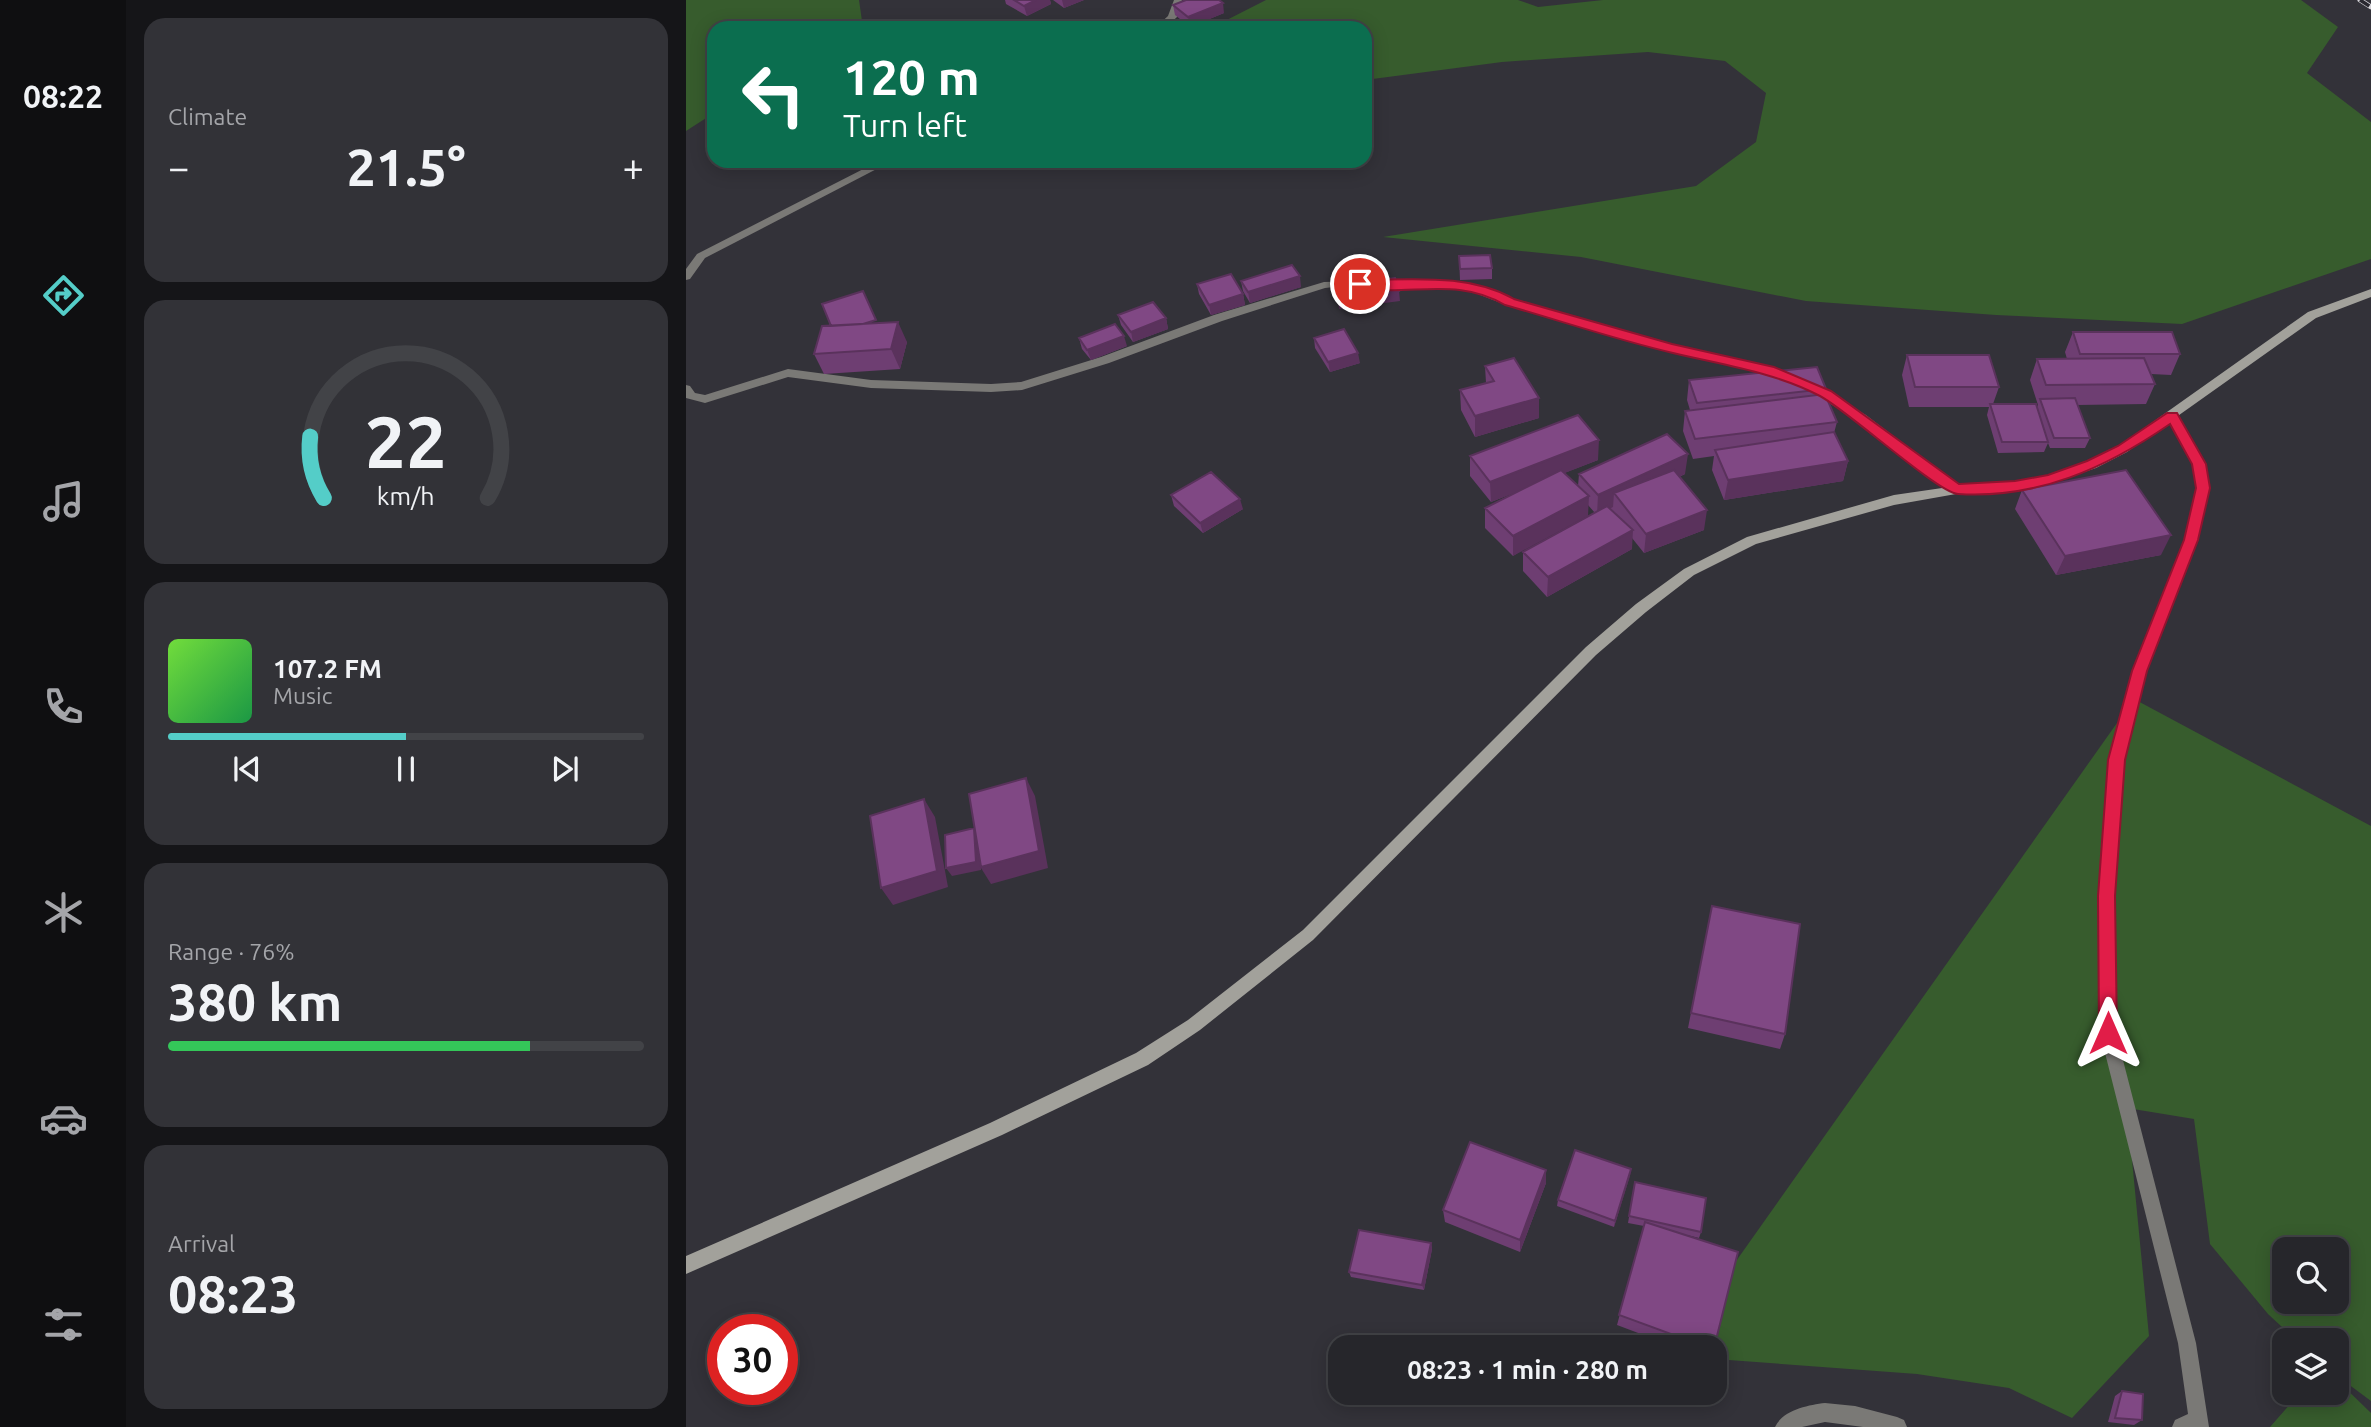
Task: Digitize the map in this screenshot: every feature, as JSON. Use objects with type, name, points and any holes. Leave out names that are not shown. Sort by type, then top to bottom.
[{"type":"street","points":[[1168,21],[1172,17],[1178,0]]},
{"type":"street","points":[[686,277],[701,256],[873,168]]},
{"type":"street","points":[[686,389],[691,396],[705,399],[788,373],[871,384],[991,388],[1022,386],[1073,371],[1218,318],[1324,285],[1464,285],[1490,291],[1510,302],[1672,348],[1769,370],[1806,384],[1855,414],[1956,489]]},
{"type":"street","points":[[686,1265],[996,1129],[1142,1059],[1194,1025],[1308,935],[1591,651],[1642,607],[1689,572],[1752,540],[1894,500],[1956,489],[2015,486],[2049,480],[2092,465],[2123,449],[2172,416],[2223,376],[2312,315],[2371,293]]},
{"type":"street","points":[[2172,416],[2199,464],[2203,488],[2191,540],[2140,671],[2117,760],[2107,896],[2108,1033],[2187,1343],[2193,1424]]},
{"type":"street","points":[[1785,1427],[1805,1415],[1826,1412],[1855,1415],[1898,1427]]},
{"type":"green space","points":[[686,0],[859,0],[862,21],[707,21],[707,118],[686,131]]},
{"type":"green space","points":[[1266,0],[1518,0],[1538,7],[1603,0],[2301,0],[2338,27],[2307,73],[2371,122],[2371,259],[2182,324],[1996,315],[1806,301],[1581,257],[1383,237],[1696,186],[1756,142],[1766,93],[1725,61],[1648,52],[1502,62],[1372,79],[1372,21],[1225,21]]},
{"type":"green space","points":[[2134,699],[2371,826],[2371,1401],[2349,1385],[2349,1328],[2283,1328],[2268,1314],[2210,1244],[2194,1119],[2127,1108],[2149,1336],[2072,1418],[2009,1388],[1917,1374],[1727,1360],[1727,1335],[1716,1335],[1734,1264]]},
{"type":"green space","points":[[2349,1392],[2371,1413],[2371,1427],[2270,1427],[2289,1405],[2349,1405]]},
{"type":"building","points":[[1014,0],[1036,0],[1024,6]]},
{"type":"building","points":[[1186,0],[1219,0],[1223,3],[1188,17],[1173,5]]},
{"type":"building","points":[[1490,255],[1492,268],[1460,269],[1459,256]]},
{"type":"building","points":[[1292,265],[1300,276],[1248,292],[1241,281]]},
{"type":"building","points":[[1231,274],[1243,294],[1209,305],[1197,284]]},
{"type":"building","points":[[1395,278],[1399,291],[1338,299],[1335,286]]},
{"type":"building","points":[[863,291],[876,320],[863,324],[831,326],[822,304]]},
{"type":"building","points":[[1153,302],[1166,318],[1131,332],[1118,315]]},
{"type":"building","points":[[898,322],[891,349],[814,354],[822,326]]},
{"type":"building","points":[[1115,324],[1124,336],[1087,350],[1079,338]]},
{"type":"building","points":[[1344,329],[1358,353],[1328,362],[1314,338]]},
{"type":"building","points":[[2073,332],[2172,332],[2180,354],[2080,354]]},
{"type":"building","points":[[1907,355],[1989,355],[1999,387],[1915,387]]},
{"type":"building","points":[[1514,358],[1539,398],[1475,416],[1460,390],[1494,381],[1485,366]]},
{"type":"building","points":[[2144,358],[2155,384],[2046,385],[2037,359]]},
{"type":"building","points":[[1817,367],[1826,389],[1697,403],[1689,380]]},
{"type":"building","points":[[1825,394],[1837,422],[1695,439],[1685,411]]},
{"type":"building","points":[[2075,398],[2090,438],[2054,438],[2040,399]]},
{"type":"building","points":[[1990,404],[2036,404],[2048,442],[2002,442]]},
{"type":"building","points":[[1578,415],[1599,440],[1490,482],[1470,456]]},
{"type":"building","points":[[1834,432],[1848,461],[1728,480],[1715,450]]},
{"type":"building","points":[[1667,434],[1688,454],[1598,495],[1579,474]]},
{"type":"building","points":[[1561,470],[1589,496],[1513,536],[1485,508]]},
{"type":"building","points":[[1674,470],[1707,510],[1646,534],[1614,493]]},
{"type":"building","points":[[2126,470],[2171,535],[2065,556],[2022,490]]},
{"type":"building","points":[[1211,472],[1240,499],[1200,523],[1171,495]]},
{"type":"building","points":[[1607,506],[1633,530],[1548,577],[1523,552]]},
{"type":"building","points":[[1026,778],[1039,851],[981,867],[969,794]]},
{"type":"building","points":[[924,799],[937,871],[881,888],[870,816]]},
{"type":"building","points":[[974,828],[976,862],[946,868],[945,835]]},
{"type":"building","points":[[1712,906],[1800,924],[1785,1034],[1691,1013]]},
{"type":"building","points":[[1470,1142],[1546,1170],[1520,1240],[1443,1210]]},
{"type":"building","points":[[1575,1150],[1631,1169],[1615,1221],[1558,1200]]},
{"type":"building","points":[[1635,1182],[1706,1198],[1701,1232],[1629,1216]]},
{"type":"building","points":[[1645,1222],[1738,1252],[1717,1335],[1674,1335],[1619,1315]]},
{"type":"building","points":[[1359,1230],[1431,1243],[1422,1285],[1349,1272]]},
{"type":"building","points":[[2122,1391],[2143,1394],[2142,1420],[2115,1418]]},
{"type":"railway","points":[[2360,0],[2371,7]]},
{"type":"route","points":[[1360,284],[1464,285],[1490,291],[1510,302],[1672,348],[1769,370],[1826,394],[1956,489],[2015,486],[2049,480],[2092,465],[2123,449],[2172,416],[2199,464],[2203,488],[2191,540],[2140,671],[2117,760],[2107,896],[2108,1033]]}]
